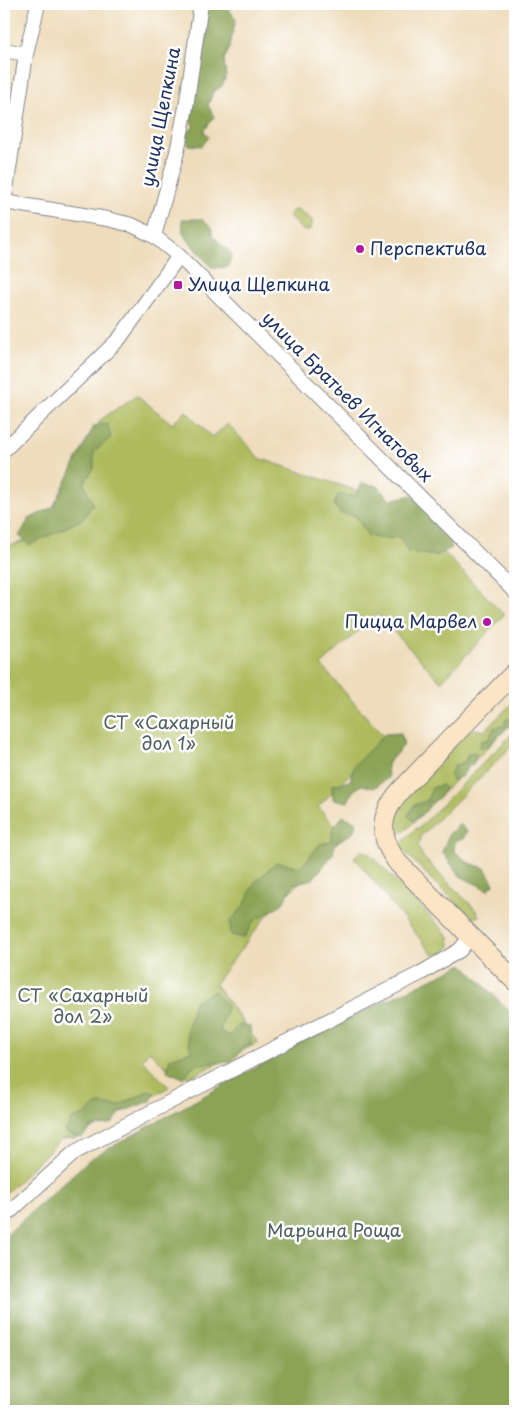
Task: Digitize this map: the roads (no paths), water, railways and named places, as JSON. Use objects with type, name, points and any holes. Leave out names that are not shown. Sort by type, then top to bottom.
[{"type":"street","points":[[4,202],[26,54],[38,4]]},
{"type":"street","name":"улица Щепкина","points":[[154,236],[177,152],[186,107],[201,4]]},
{"type":"street","points":[[4,50],[26,54]]},
{"type":"street","name":"улица Братьев Игнатовых","points":[[4,202],[107,219],[132,225],[154,236],[179,256],[515,592]]},
{"type":"street","points":[[4,450],[119,339],[179,256]]},
{"type":"street","points":[[515,672],[400,790],[391,801],[383,831],[386,843],[398,863],[515,981]]},
{"type":"street","points":[[4,1217],[75,1152],[436,964],[460,950],[471,936]]},
{"type":"place","name":"Перспектива","points":[[360,249]]},
{"type":"place","name":"Улица Щепкина","points":[[178,285]]},
{"type":"place","name":"Пицца Марвел","points":[[487,622]]},
{"type":"park label","name":"СТ «Сахарный дол 1»","points":[[169,733]]},
{"type":"park label","name":"СТ «Сахарный дол 2»","points":[[83,1006]]},
{"type":"park label","name":"Марьина Роща","points":[[334,1231]]}]
